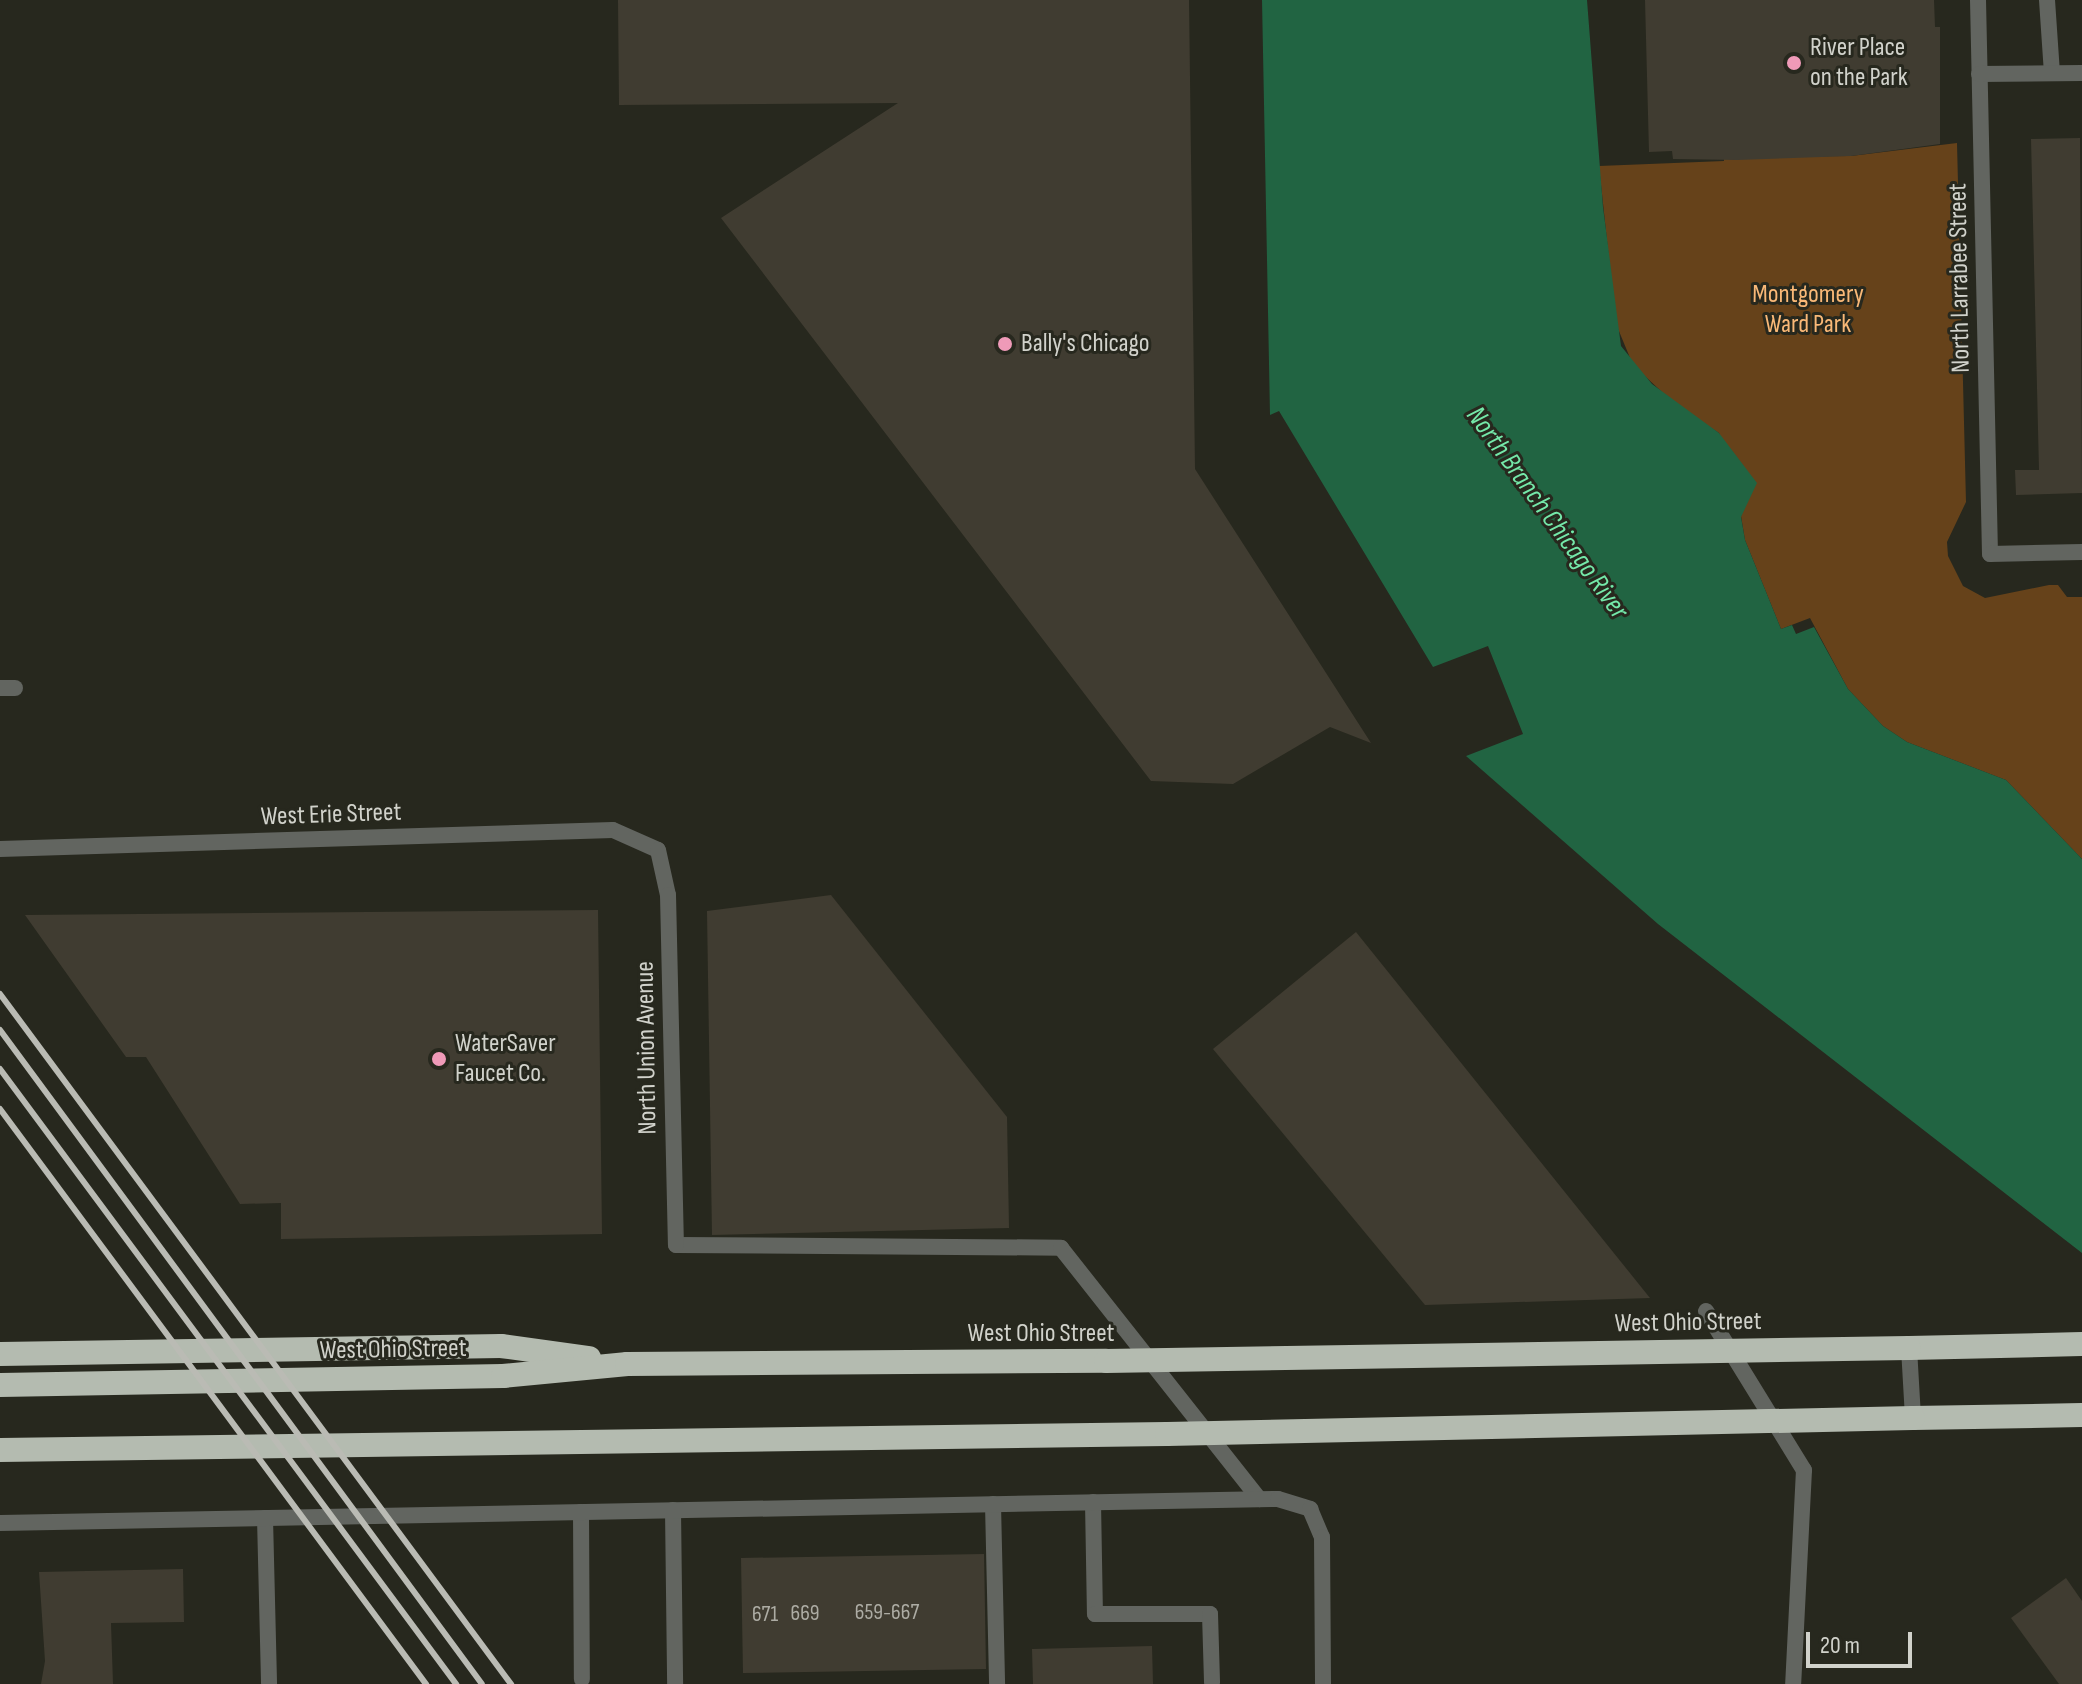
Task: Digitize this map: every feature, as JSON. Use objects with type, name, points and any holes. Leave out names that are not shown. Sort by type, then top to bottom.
[{"type":"highway","name":"West Ohio Street","points":[[0,1385],[503,1376],[627,1364],[1106,1361],[2082,1344]]},
{"type":"highway","points":[[0,1354],[501,1346],[627,1364]]},
{"type":"highway","points":[[0,1450],[1167,1434],[2082,1415]]},
{"type":"street","name":"North Larrabee Street","points":[[1978,0],[1990,554],[2082,552]]},
{"type":"street","points":[[2047,0],[2052,73]]},
{"type":"street","points":[[1979,74],[2082,73]]},
{"type":"street","name":"West Erie Street","points":[[1,849],[613,830],[658,850]]},
{"type":"street","name":"North Union Avenue","points":[[658,850],[668,895],[676,1245],[1061,1248],[1259,1499]]},
{"type":"street","points":[[1706,1311],[1804,1470],[1793,1684]]},
{"type":"street","points":[[1909,1348],[1913,1418]]},
{"type":"street","points":[[0,1523],[1278,1499],[1310,1509],[1322,1537],[1323,1684]]},
{"type":"street","points":[[1093,1502],[1095,1614],[1210,1614],[1212,1682]]},
{"type":"street","points":[[993,1504],[997,1684]]},
{"type":"street","points":[[673,1510],[675,1684]]},
{"type":"street","points":[[581,1512],[582,1679]]},
{"type":"street","points":[[265,1518],[269,1684]]},
{"type":"green space","name":"Montgomery Ward Park","points":[[1957,143],[1966,502],[1947,542],[1948,556],[1963,586],[1985,598],[2049,585],[2058,585],[2067,597],[2082,597],[2082,859],[2006,780],[1907,742],[1883,726],[1848,689],[1810,618],[1781,629],[1745,540],[1741,516],[1746,499],[1719,433],[1676,405],[1633,365],[1616,324],[1599,166],[1724,161],[1724,157],[1851,156]]},
{"type":"water","name":"North Branch Chicago River","points":[[1262,0],[1587,0],[1603,207],[1621,346],[1652,384],[1719,433],[1757,483],[1741,517],[1745,540],[1781,629],[1792,625],[1796,634],[1814,627],[1848,689],[1883,726],[1907,742],[2006,780],[2082,859],[2082,1253],[1658,924],[1466,756],[1523,734],[1488,646],[1433,667],[1279,411],[1270,415]]},
{"type":"building","name":"Bally's Chicago","points":[[618,0],[1189,0],[1195,469],[1371,743],[1330,727],[1233,784],[1151,781],[721,218],[898,103],[619,105]]},
{"type":"building","name":"River Place on the Park","points":[[1645,0],[1934,0],[1935,27],[1940,27],[1940,144],[1851,156],[1737,160],[1673,159],[1672,151],[1649,152]]},
{"type":"building","points":[[2080,138],[2082,493],[2016,495],[2015,470],[2039,470],[2031,139]]},
{"type":"building","points":[[831,895],[1007,1117],[1009,1228],[712,1235],[707,911]]},
{"type":"building","name":"WaterSaver Faucet Co.","points":[[598,910],[602,1234],[281,1239],[281,1203],[240,1204],[146,1057],[126,1057],[25,915]]},
{"type":"building","points":[[1356,932],[1650,1298],[1425,1305],[1213,1049]]},
{"type":"building","points":[[984,1554],[986,1669],[743,1673],[741,1558]]},
{"type":"building","points":[[183,1569],[184,1622],[111,1623],[113,1684],[41,1684],[45,1661],[39,1572]]},
{"type":"building","points":[[2066,1578],[2082,1601],[2082,1684],[2059,1684],[2011,1618]]},
{"type":"building","points":[[1152,1646],[1153,1684],[1033,1684],[1032,1649]]},
{"type":"railway","points":[[0,994],[511,1684]]},
{"type":"railway","points":[[0,1030],[482,1684]]},
{"type":"railway","points":[[0,1069],[456,1684]]},
{"type":"railway","points":[[0,1109],[426,1684]]},
{"type":"place","name":"River Place on the Park","points":[[1794,63]]},
{"type":"place","name":"Bally's Chicago","points":[[1005,344]]},
{"type":"place","name":"WaterSaver Faucet Co.","points":[[439,1059]]}]
